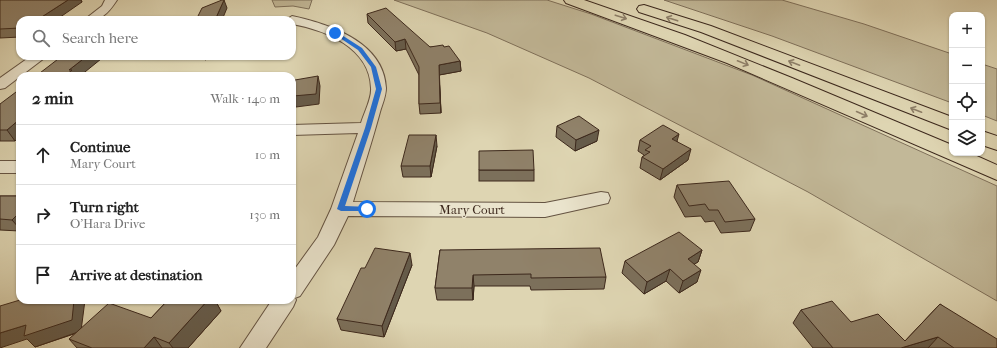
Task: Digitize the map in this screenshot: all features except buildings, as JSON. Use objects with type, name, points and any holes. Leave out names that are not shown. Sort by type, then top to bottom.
[{"type":"highway","points":[[571,0],[647,25],[798,85],[997,173]]},
{"type":"highway","points":[[614,0],[706,29],[949,123]]},
{"type":"highway","points":[[985,138],[997,144]]},
{"type":"street","points":[[95,16],[106,8],[111,0]]},
{"type":"street","points":[[296,21],[312,24],[335,33],[360,49],[374,67],[379,89],[368,128],[341,209],[327,240],[296,284]]},
{"type":"street","points":[[18,72],[34,60]]},
{"type":"street","points":[[0,85],[16,73]]},
{"type":"street","points":[[296,130],[368,128]]},
{"type":"street","points":[[0,167],[16,167]]},
{"type":"street","name":"Mary Court","points":[[341,209],[545,210],[601,198]]},
{"type":"street","points":[[252,348],[282,304]]},
{"type":"shaded area","points":[[272,0],[312,0],[309,9],[293,6],[275,7]]},
{"type":"shaded area","points":[[394,0],[547,0],[591,14],[752,75],[997,186],[997,301],[808,192],[589,78],[487,33]]},
{"type":"shaded area","points":[[664,0],[782,0],[864,24],[949,53],[949,102],[772,36]]},
{"type":"shaded area","points":[[985,65],[997,69],[997,121],[985,116]]},
{"type":"route","points":[[335,33],[360,49],[374,67],[379,89],[368,128],[341,209],[367,209]]}]
